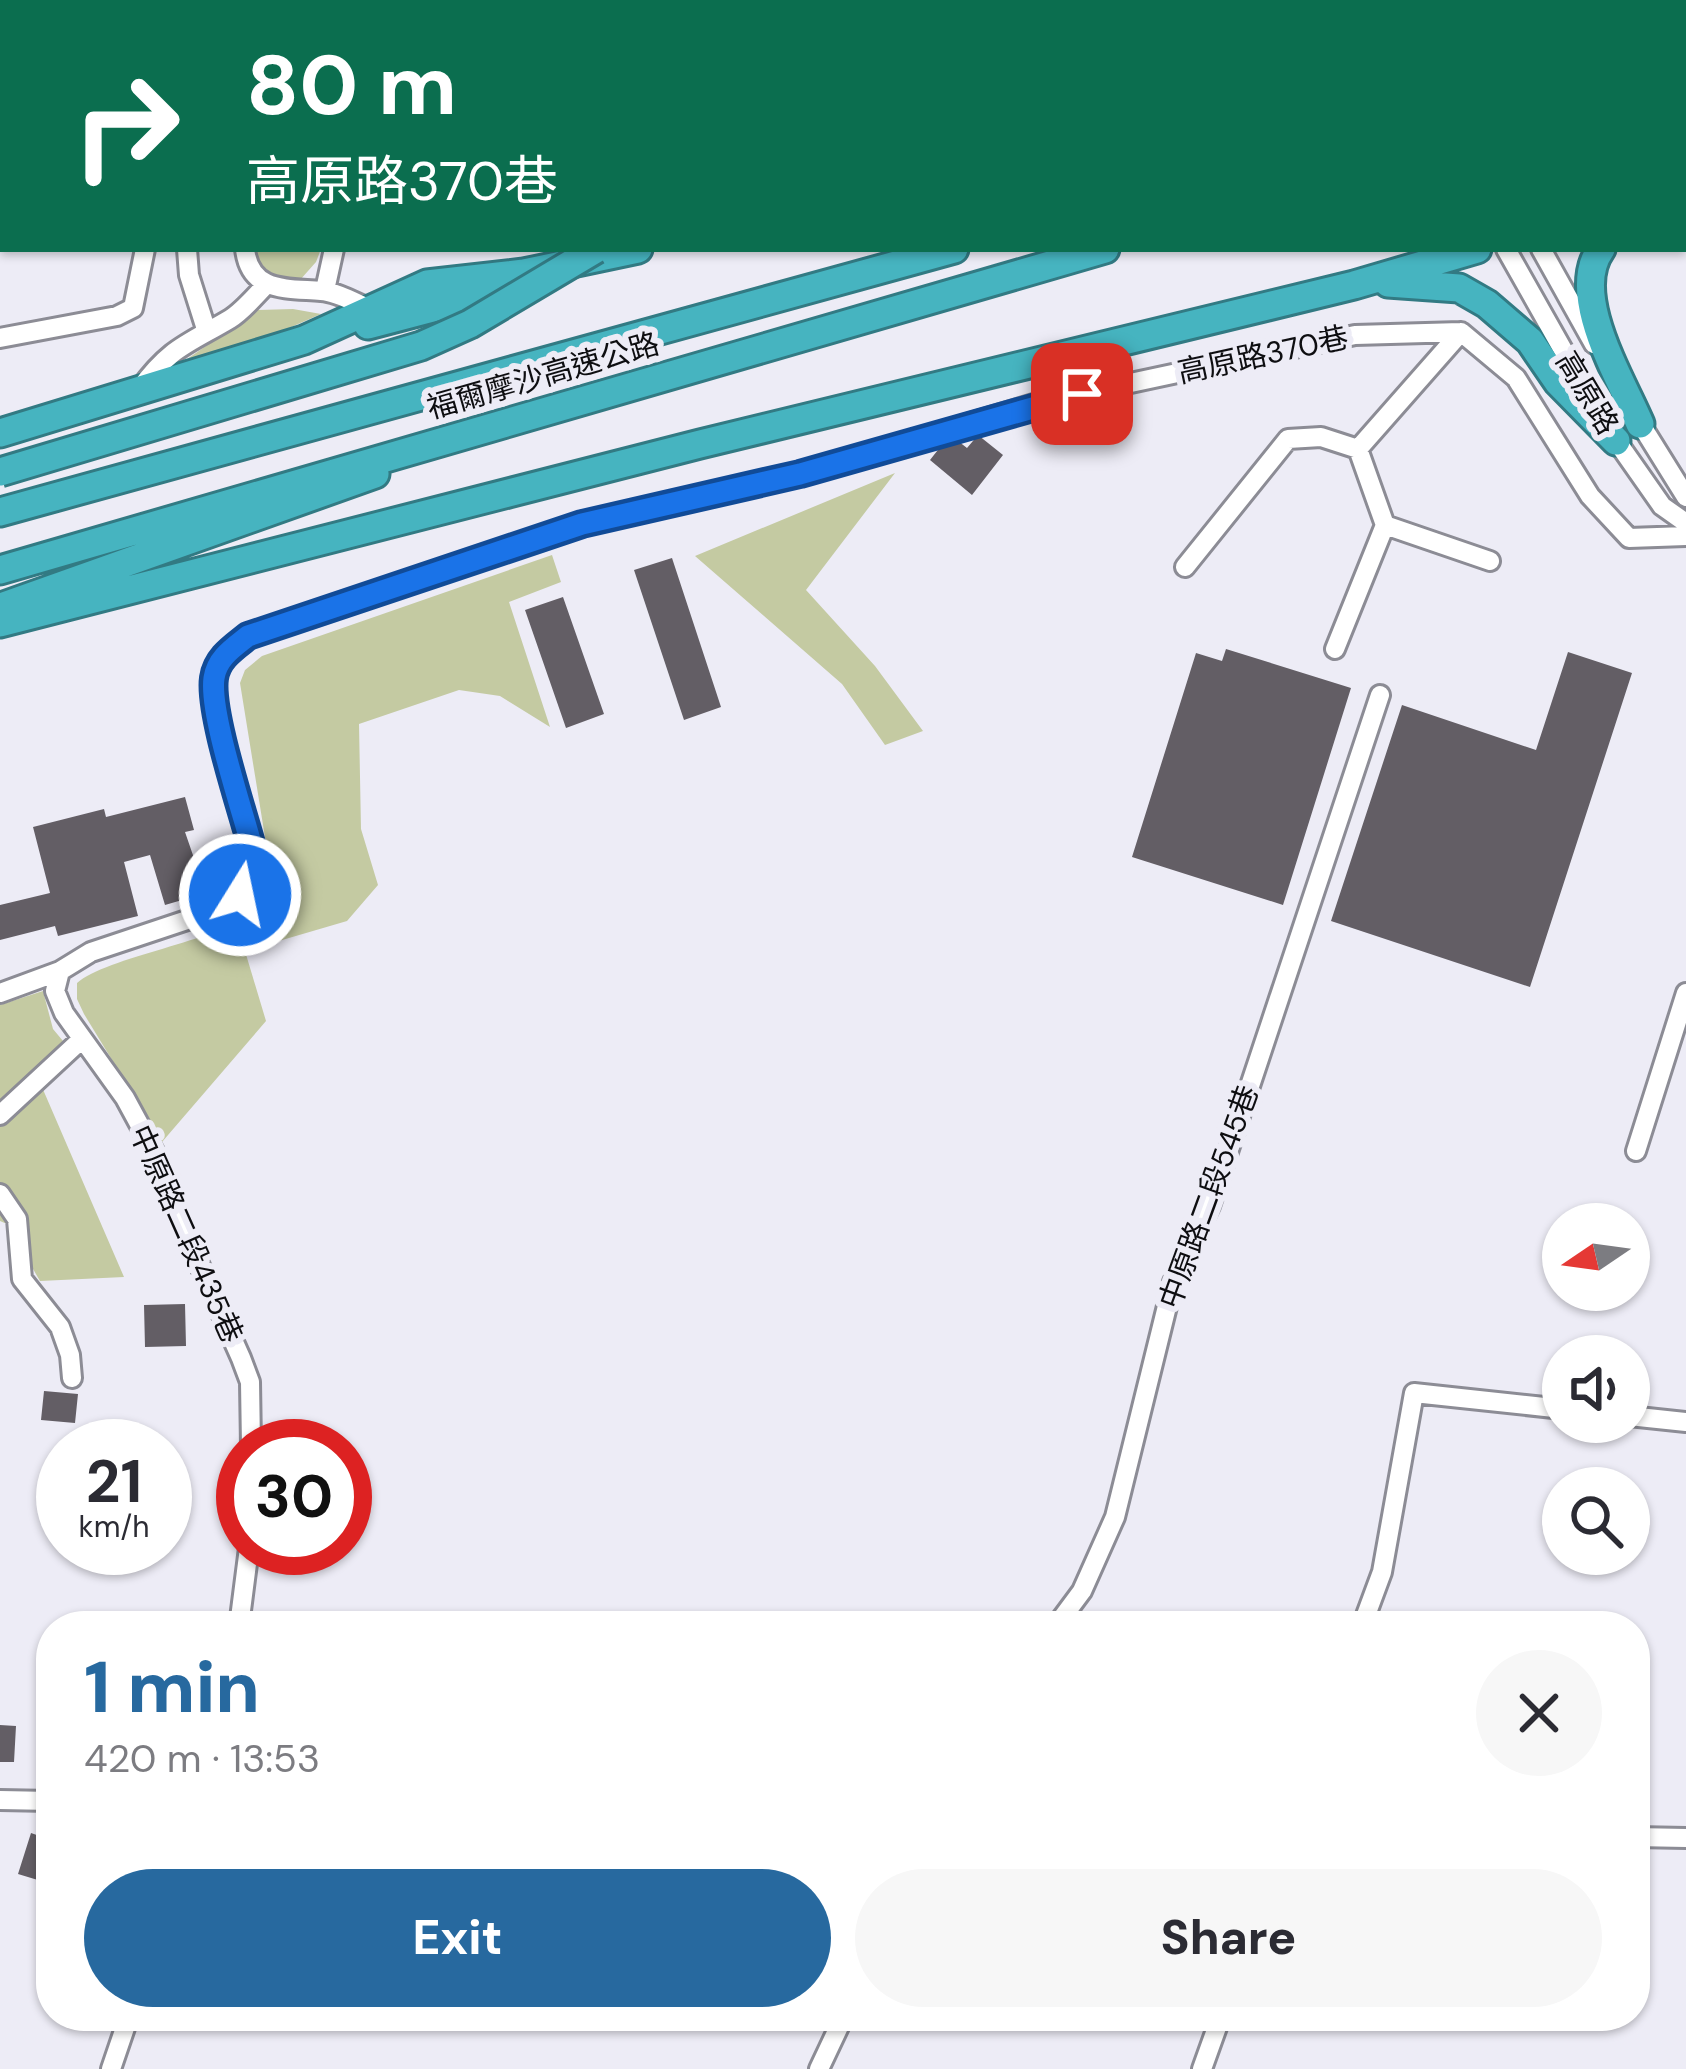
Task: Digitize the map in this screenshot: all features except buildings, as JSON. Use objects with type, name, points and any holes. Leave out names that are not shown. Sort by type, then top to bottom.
[{"type":"highway","points":[[0,472],[421,346],[470,324],[591,252]]},
{"type":"highway","points":[[0,433],[304,340],[427,284],[524,273],[624,252]]},
{"type":"highway","points":[[267,351],[321,344],[383,319],[627,252]]},
{"type":"highway","name":"福爾摩沙高速公路","points":[[0,512],[943,252]]},
{"type":"highway","name":"福爾摩沙高速公路","points":[[0,570],[1095,252]]},
{"type":"highway","points":[[0,623],[1466,252]]},
{"type":"highway","points":[[1599,252],[1591,268],[1592,307],[1640,424]]},
{"type":"highway","points":[[1354,284],[1414,282],[1459,288],[1487,304],[1530,341],[1558,382],[1616,441]]},
{"type":"highway","points":[[0,608],[352,485],[448,437]]},
{"type":"street","points":[[0,338],[118,316],[134,308],[144,252]]},
{"type":"street","points":[[187,252],[189,275],[206,329]]},
{"type":"street","points":[[246,252],[252,274],[266,285],[296,293],[325,290],[368,308]]},
{"type":"street","points":[[325,290],[333,252]]},
{"type":"street","name":"高原路","points":[[1508,252],[1616,441],[1662,506],[1686,523]]},
{"type":"street","name":"高原路","points":[[1543,252],[1686,497]]},
{"type":"street","points":[[139,390],[156,366],[206,329],[233,318],[266,285]]},
{"type":"street","points":[[1358,449],[1461,332],[1516,378],[1590,496],[1629,538],[1686,536]]},
{"type":"street","name":"高原路370巷","points":[[60,971],[91,952],[220,909],[240,895],[253,868],[253,851],[215,707],[214,676],[223,656],[248,636],[582,524],[800,474],[1037,404],[1355,335],[1461,332]]},
{"type":"street","points":[[1185,567],[1288,440],[1321,437],[1358,449]]},
{"type":"street","points":[[1335,649],[1385,525],[1358,449]]},
{"type":"street","points":[[1385,525],[1490,561]]},
{"type":"street","name":"中原路二段545巷","points":[[1067,1611],[1082,1591],[1115,1516],[1173,1282],[1210,1206],[1380,695]]},
{"type":"street","points":[[0,993],[60,971]]},
{"type":"street","name":"中原路二段435巷","points":[[60,971],[56,991],[64,1013],[125,1098],[164,1170],[250,1382],[251,1419]]},
{"type":"street","points":[[1636,1151],[1686,993]]},
{"type":"street","points":[[0,1114],[82,1039]]},
{"type":"street","points":[[0,1194],[17,1219],[22,1280],[60,1327],[72,1378]]},
{"type":"street","points":[[1367,1611],[1382,1571],[1414,1393],[1542,1407]]},
{"type":"street","points":[[1650,1419],[1686,1423]]},
{"type":"street","points":[[241,1611],[246,1575]]},
{"type":"street","points":[[0,1799],[36,1800]]},
{"type":"street","points":[[1650,1837],[1686,1838]]},
{"type":"street","points":[[111,2069],[124,2031]]},
{"type":"street","points":[[819,2069],[837,2031]]},
{"type":"street","points":[[1202,2069],[1216,2031]]},
{"type":"green space","points":[[256,252],[320,252],[300,280],[275,278],[261,265]]},
{"type":"green space","points":[[258,310],[321,314],[234,352],[177,366]]},
{"type":"green space","points":[[895,473],[806,590],[875,666],[923,731],[885,745],[842,684],[695,556]]},
{"type":"green space","points":[[552,555],[561,582],[509,602],[550,727],[500,696],[459,690],[359,724],[361,829],[378,885],[347,921],[245,951],[266,1021],[162,1142],[84,1014],[77,983],[94,972],[236,923],[268,897],[270,868],[240,683],[245,670],[262,656]]},
{"type":"green space","points":[[43,991],[53,1029],[63,1041],[35,1071],[124,1277],[40,1281],[7,1224],[0,1221],[0,1005]]},
{"type":"route","points":[[240,895],[253,868],[253,851],[215,707],[214,676],[223,656],[248,636],[582,524],[800,474],[1082,394]]}]
